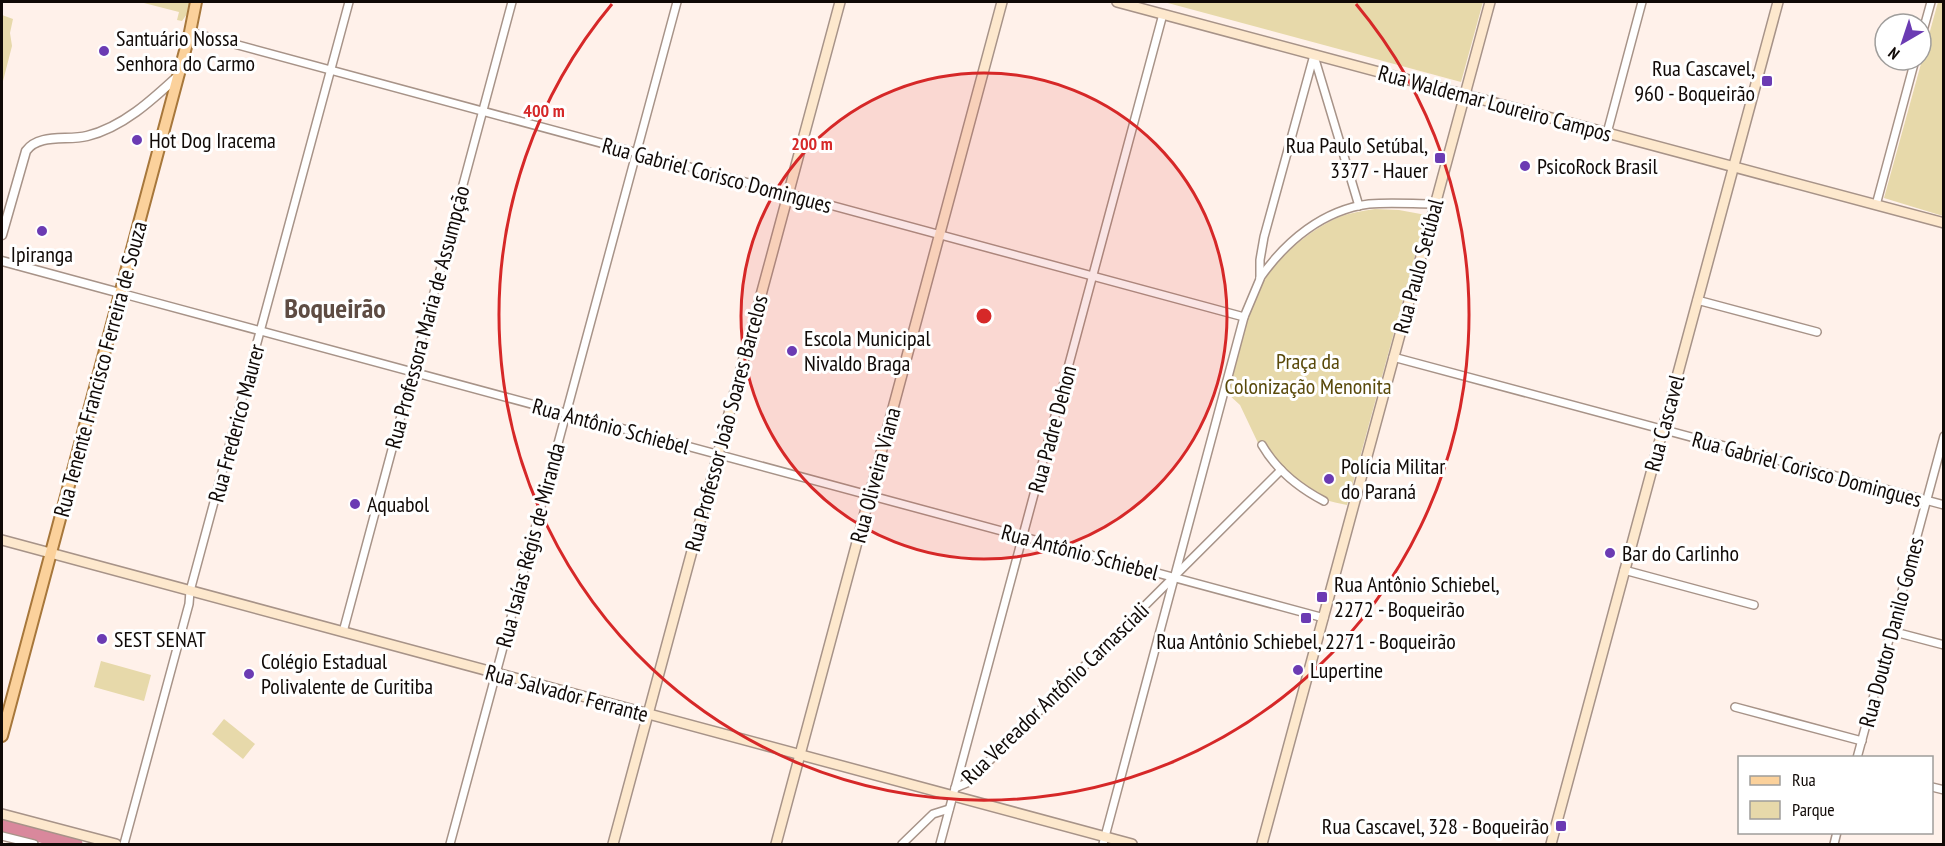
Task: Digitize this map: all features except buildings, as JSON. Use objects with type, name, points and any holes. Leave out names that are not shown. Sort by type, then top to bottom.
[{"type":"main road","name":"Rua Tenente Francisco Ferreira de Souza","points":[[2,736],[197,2]]},
{"type":"main road","name":"Rua Professor João Soares Barcelos","points":[[613,844],[840,2]]},
{"type":"main road","name":"Rua Oliveira Viana","points":[[776,844],[1002,2]]},
{"type":"main road","name":"Rua Waldemar Loureiro Campos","points":[[1117,2],[1944,223]]},
{"type":"main road","name":"Rua Paulo Setúbal","points":[[1262,844],[1490,2]]},
{"type":"main road","name":"Rua Cascavel","points":[[1551,844],[1778,2]]},
{"type":"main road","name":"Rua Salvador Ferrante","points":[[2,540],[648,715],[954,792],[1104,841],[1132,844]]},
{"type":"main road","points":[[2,814],[116,844]]},
{"type":"street","name":"Rua Frederico Maurer","points":[[124,844],[349,2]]},
{"type":"street","name":"Rua Professora Maria de Assumpção","points":[[343,632],[512,2]]},
{"type":"street","name":"Rua Isaías Régis de Miranda","points":[[450,844],[677,2]]},
{"type":"street","points":[[1606,133],[1642,2]]},
{"type":"street","name":"Rua Padre Dehon","points":[[940,844],[1163,14]]},
{"type":"street","name":"Rua Gabriel Corisco Domingues","points":[[190,32],[1244,317]]},
{"type":"street","points":[[1314,55],[1359,206]]},
{"type":"street","points":[[1260,279],[1261,248],[1314,55]]},
{"type":"street","points":[[1876,205],[1912,72]]},
{"type":"street","points":[[2,234],[26,151],[36,141],[81,137],[111,126],[140,108],[179,75]]},
{"type":"street","points":[[1104,841],[1244,317],[1260,279],[1276,257],[1301,233],[1328,217],[1359,206],[1435,204]]},
{"type":"street","name":"Rua Antônio Schiebel","points":[[2,261],[1324,618]]},
{"type":"street","points":[[1697,300],[1817,332]]},
{"type":"street","name":"Rua Gabriel Corisco Domingues","points":[[1393,357],[1944,506]]},
{"type":"street","name":"Rua Doutor Danilo Gomes","points":[[1858,756],[1944,436]]},
{"type":"street","points":[[1262,445],[1281,470],[1307,491],[1324,501]]},
{"type":"street","name":"Rua Vereador Antônio Carnasciali","points":[[954,792],[967,783],[1281,470]]},
{"type":"street","points":[[1624,570],[1754,604]]},
{"type":"street","points":[[1891,631],[1944,645]]},
{"type":"street","points":[[1735,707],[1862,741]]},
{"type":"street","name":"Rua Vereador Antônio Carnasciali","points":[[902,844],[933,814],[949,809]]},
{"type":"street","points":[[2,836],[34,844]]},
{"type":"green space","points":[[140,2],[190,2],[187,14],[182,21],[177,20],[179,12]]},
{"type":"green space","points":[[1164,2],[1483,2],[1461,82]]},
{"type":"green space","points":[[1938,2],[1944,2],[1943,216],[1884,198],[1919,72],[1933,72],[1933,20]]},
{"type":"green space","points":[[2,15],[13,19],[10,33],[12,46],[2,85]]},
{"type":"green space","name":"Praça da Colonização Menonita","points":[[1375,209],[1399,210],[1426,215],[1347,505],[1315,494],[1289,475],[1263,441],[1258,443],[1240,405],[1227,393],[1251,307],[1270,272],[1291,249],[1315,230],[1347,214]]},
{"type":"green space","points":[[101,661],[151,675],[144,701],[94,687]]},
{"type":"green space","points":[[224,719],[255,744],[243,759],[212,734]]},
{"type":"waterway","points":[[3,825],[75,844]]},
{"type":"place","name":"Santuário Nossa Senhora do Carmo","points":[[104,51]]},
{"type":"place","name":"Rua Cascavel, 960 - Boqueirão","points":[[1767,81]]},
{"type":"place","name":"Hot Dog Iracema","points":[[137,140]]},
{"type":"place","name":"Rua Paulo Setúbal, 3377 - Hauer","points":[[1440,158]]},
{"type":"place","name":"PsicoRock Brasil","points":[[1525,166]]},
{"type":"place","name":"Ipiranga","points":[[42,231]]},
{"type":"place","name":"Escola Municipal Nivaldo Braga","points":[[792,351]]},
{"type":"place","name":"Polícia Militar do Paraná","points":[[1329,479]]},
{"type":"place","name":"Aquabol","points":[[355,504]]},
{"type":"place","name":"Bar do Carlinho","points":[[1610,553]]},
{"type":"place","name":"Rua Antônio Schiebel, 2272 - Boqueirão","points":[[1322,597]]},
{"type":"place","name":"Rua Antônio Schiebel, 2271 - Boqueirão","points":[[1306,618]]},
{"type":"place","name":"SEST SENAT","points":[[102,639]]},
{"type":"place","name":"Lupertine","points":[[1298,670]]},
{"type":"place","name":"Colégio Estadual Polivalente de Curitiba","points":[[249,674]]},
{"type":"place","name":"Rua Cascavel, 328 - Boqueirão","points":[[1561,826]]},
{"type":"district","name":"Boqueirão","points":[[335,307]]}]
